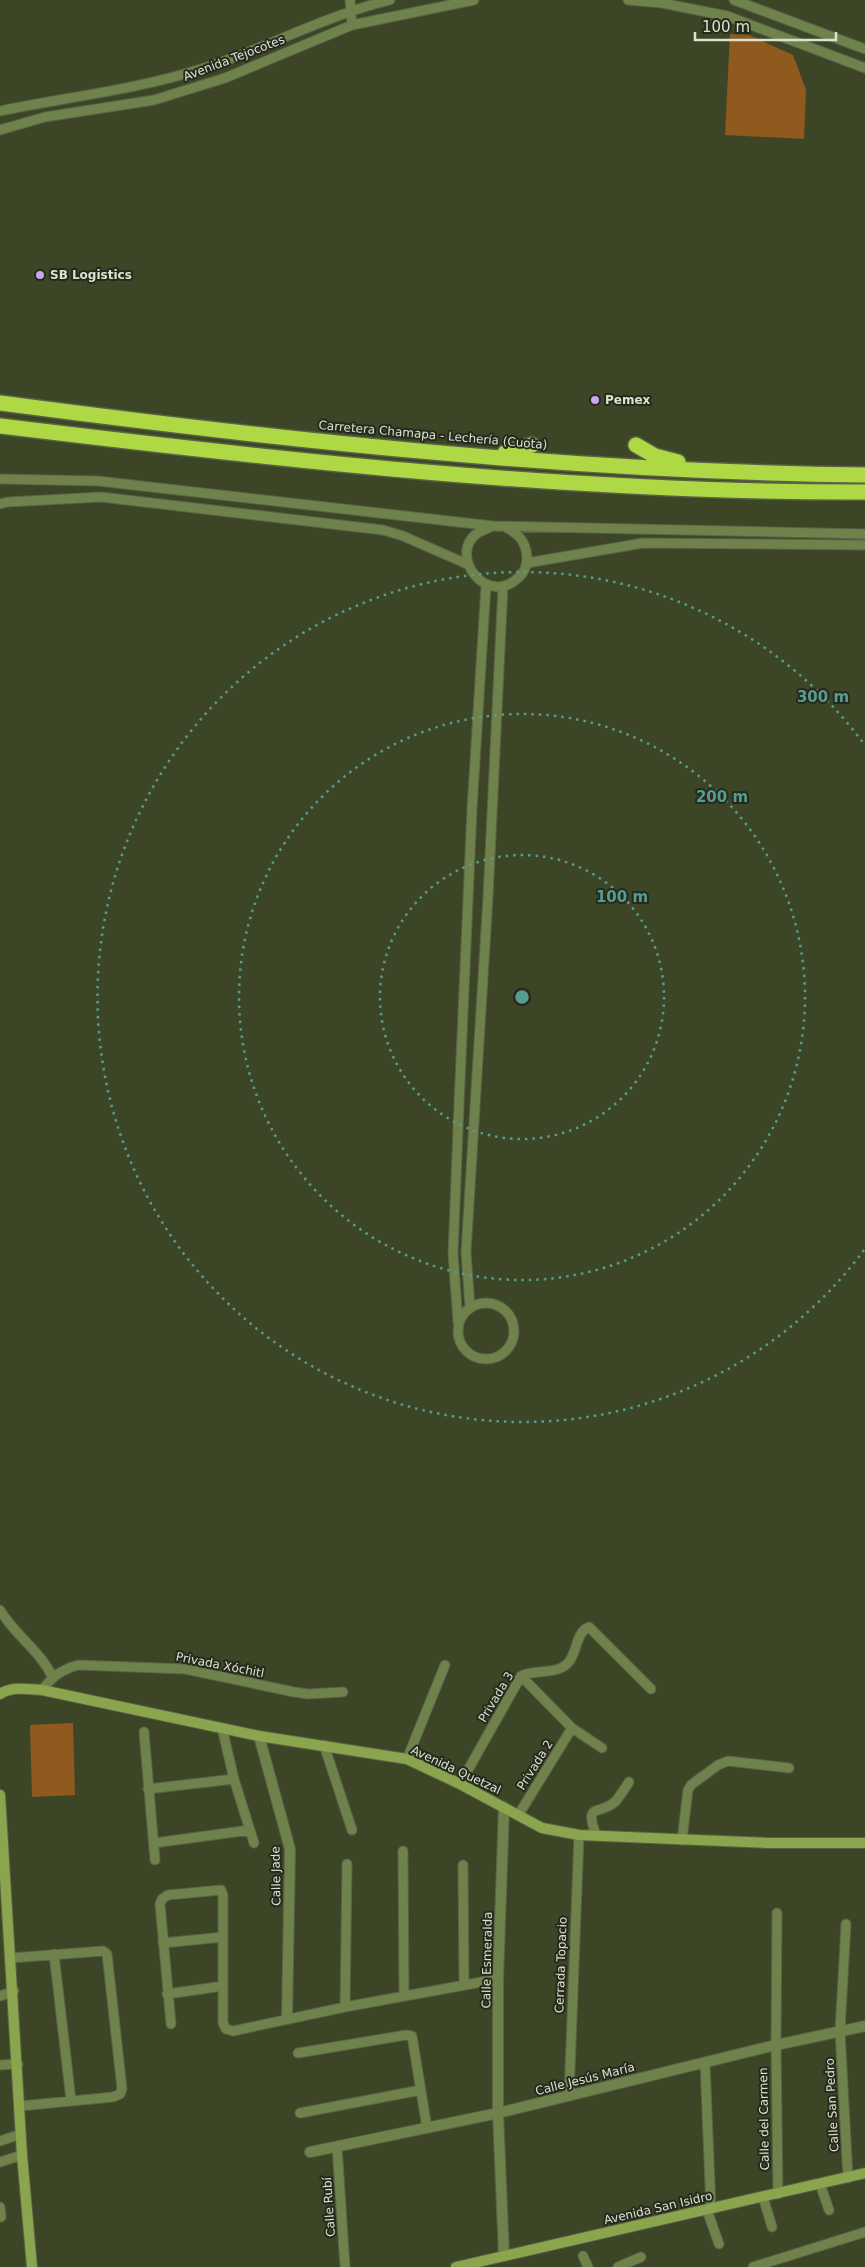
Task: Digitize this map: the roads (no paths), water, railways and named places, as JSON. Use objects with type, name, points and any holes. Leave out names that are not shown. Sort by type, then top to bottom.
[{"type":"highway","name":"Carretera Chamapa - Lechería (Cuota)","points":[[0,403],[178,427],[465,455],[774,474],[865,475]]},
{"type":"highway","points":[[0,426],[175,448],[550,483],[774,492],[865,492]]},
{"type":"highway","points":[[465,455],[506,453],[532,445]]},
{"type":"highway","points":[[636,445],[655,456],[674,461],[731,466],[774,474]]},
{"type":"main road","name":"Avenida Quetzal","points":[[2,1691],[22,1688],[42,1690],[259,1736],[407,1758],[504,1806],[542,1828],[579,1835],[768,1843],[865,1843]]},
{"type":"main road","points":[[0,1795],[14,1991],[22,2155],[32,2267]]},
{"type":"main road","name":"Avenida San Isidro","points":[[456,2267],[865,2173]]},
{"type":"street","name":"Avenida Tejocotes","points":[[0,111],[161,82],[264,46],[351,5],[390,0]]},
{"type":"street","name":"Avenida Tejocotes","points":[[0,130],[45,116],[125,106],[154,100],[225,78],[352,26],[474,0]]},
{"type":"street","points":[[628,0],[644,1],[727,16],[865,68]]},
{"type":"street","points":[[734,0],[865,49]]},
{"type":"street","points":[[351,5],[352,26]]},
{"type":"street","points":[[0,479],[98,481],[493,526],[865,534]]},
{"type":"street","points":[[0,504],[101,497],[383,530],[404,536],[467,564]]},
{"type":"street","points":[[493,526],[478,533],[468,547],[467,564],[474,577],[486,585],[504,586],[514,582],[522,574],[527,563],[527,548],[518,534],[504,526]]},
{"type":"street","points":[[527,563],[643,543],[865,545]]},
{"type":"street","points":[[458,1322],[470,1307],[485,1302],[500,1306],[512,1317],[515,1332],[509,1348],[497,1358],[480,1359],[466,1352],[458,1338],[453,1254],[472,809],[486,585]]},
{"type":"street","points":[[470,1307],[466,1252],[492,831],[504,586]]},
{"type":"street","points":[[0,1610],[8,1624],[45,1661],[52,1676],[42,1690]]},
{"type":"street","name":"Privada 3","points":[[460,1784],[521,1676],[528,1673],[555,1671],[566,1666],[573,1657],[581,1633],[589,1627],[651,1689]]},
{"type":"street","points":[[407,1758],[446,1665]]},
{"type":"street","name":"Privada Xóchitl","points":[[52,1676],[64,1669],[78,1666],[166,1667],[185,1669],[308,1694],[343,1692]]},
{"type":"street","points":[[521,1676],[572,1728],[602,1748]]},
{"type":"street","points":[[222,1728],[234,1779],[254,1843]]},
{"type":"street","name":"Privada 2","points":[[519,1814],[572,1728]]},
{"type":"street","points":[[144,1732],[155,1860]]},
{"type":"street","name":"Calle Jade","points":[[259,1736],[290,1849],[287,2018]]},
{"type":"street","points":[[324,1745],[352,1830]]},
{"type":"street","points":[[682,1840],[688,1790],[691,1785],[718,1765],[735,1761],[789,1768]]},
{"type":"street","points":[[148,1789],[234,1779]]},
{"type":"street","points":[[596,1835],[590,1819],[591,1815],[596,1810],[616,1800],[629,1782]]},
{"type":"street","name":"Calle Esmeralda","points":[[504,1806],[498,1979],[498,2113],[504,2256]]},
{"type":"street","points":[[154,1843],[250,1830]]},
{"type":"street","name":"Cerrada Topacio","points":[[568,2096],[579,1835]]},
{"type":"street","points":[[403,1851],[404,1996]]},
{"type":"street","points":[[345,2006],[347,1864]]},
{"type":"street","points":[[463,1865],[464,1985]]},
{"type":"street","points":[[170,2024],[160,1904],[162,1898],[168,1895],[214,1889],[221,1890],[223,1895],[223,2022],[226,2028],[233,2031],[345,2006],[498,1979]]},
{"type":"street","name":"Calle del Carmen","points":[[777,1913],[778,2194]]},
{"type":"street","name":"Calle San Pedro","points":[[846,1924],[840,2031],[848,2178]]},
{"type":"street","points":[[163,1943],[223,1937]]},
{"type":"street","points":[[11,1958],[104,1951],[109,1957],[122,2089],[120,2094],[113,2097],[20,2106]]},
{"type":"street","points":[[54,1954],[71,2100]]},
{"type":"street","points":[[167,1994],[223,1986]]},
{"type":"street","points":[[0,1996],[14,1991]]},
{"type":"street","name":"Calle Jesús María","points":[[310,2152],[498,2113],[776,2044],[865,2026]]},
{"type":"street","points":[[298,2054],[406,2035],[412,2036],[427,2128]]},
{"type":"street","points":[[705,2063],[709,2209],[719,2244]]},
{"type":"street","points":[[0,2064],[18,2064]]},
{"type":"street","points":[[300,2113],[421,2090]]},
{"type":"street","points":[[0,2141],[21,2134]]},
{"type":"street","name":"Calle Rubí","points":[[337,2146],[345,2267]]},
{"type":"street","points":[[0,2162],[22,2155]]},
{"type":"street","points":[[820,2184],[829,2210]]},
{"type":"street","points":[[763,2197],[772,2227]]},
{"type":"street","points":[[0,2207],[1,2217]]},
{"type":"street","points":[[752,2267],[865,2232]]},
{"type":"street","points":[[583,2256],[588,2267]]},
{"type":"street","points":[[618,2267],[641,2257]]},
{"type":"place","name":"SB Logistics","points":[[40,275]]},
{"type":"place","name":"Pemex","points":[[595,400]]}]
